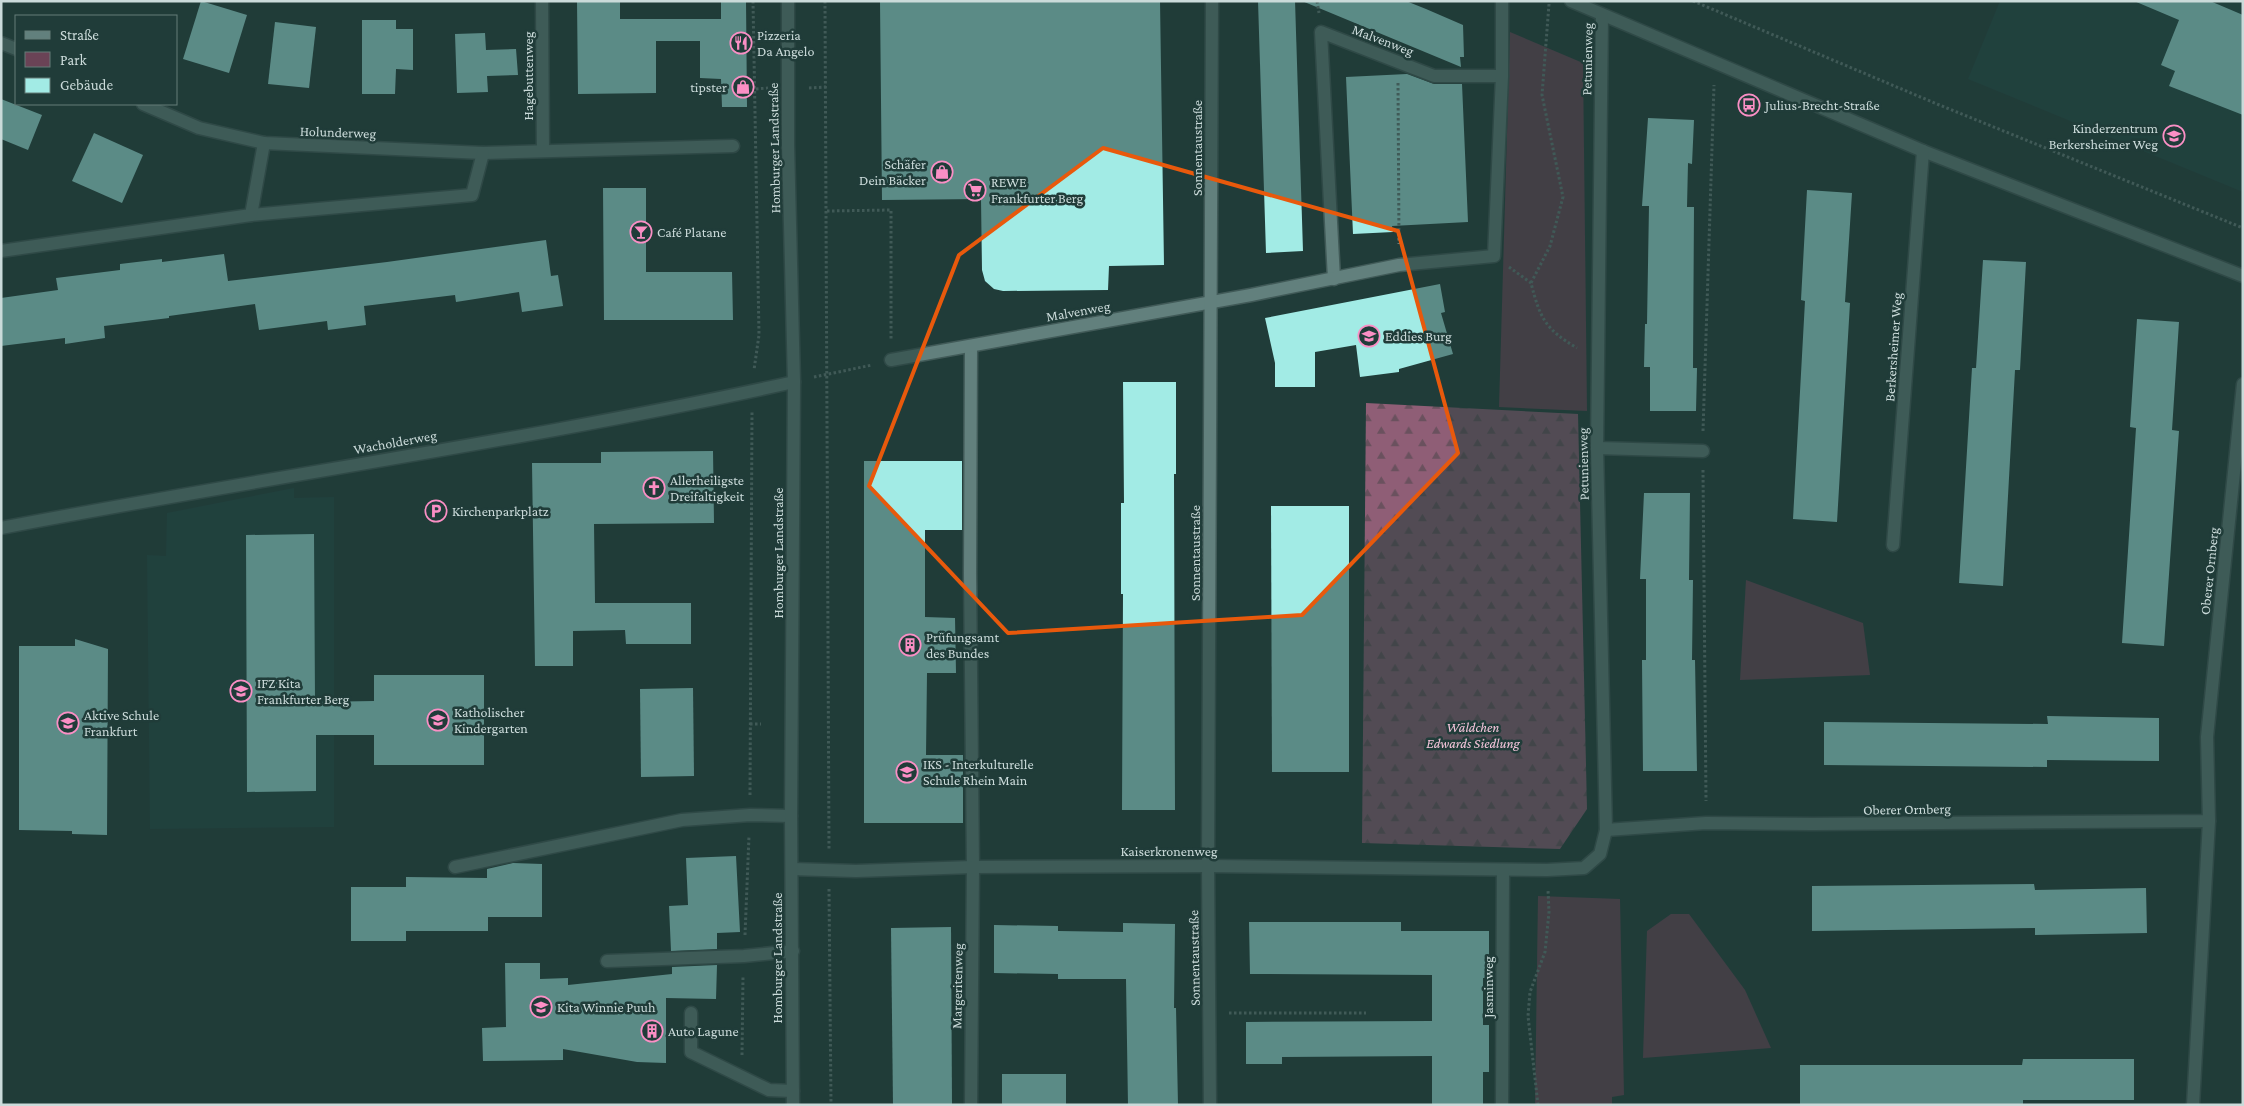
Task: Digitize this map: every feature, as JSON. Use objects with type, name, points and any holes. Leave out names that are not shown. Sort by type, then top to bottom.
[{"type":"street","name":"Hagebuttenweg","points":[[542,1],[543,150]]},
{"type":"street","name":"Homburger Landstraße","points":[[788,1],[788,145],[794,382],[791,816],[793,1105]]},
{"type":"street","name":"Sonnentaustraße","points":[[1210,1105],[1208,866],[1212,1]]},
{"type":"street","name":"Malvenweg","points":[[891,360],[1212,302],[1399,265],[1494,256],[1502,76],[1502,1]]},
{"type":"street","points":[[1571,1],[1923,151],[2243,276]]},
{"type":"street","name":"Petunienweg","points":[[1547,870],[1584,868],[1600,854],[1606,830],[1597,448],[1602,15]]},
{"type":"street","name":"Malvenweg","points":[[1334,279],[1320,32],[1434,76],[1502,76]]},
{"type":"street","points":[[1,43],[15,49]]},
{"type":"street","name":"Holunderweg","points":[[145,105],[199,128],[264,144],[484,153],[733,146]]},
{"type":"street","points":[[251,216],[264,144]]},
{"type":"street","name":"Berkersheimer Weg","points":[[1893,546],[1923,151]]},
{"type":"street","points":[[1,251],[251,216],[472,195],[484,153]]},
{"type":"street","name":"Margeritenweg","points":[[971,346],[970,574],[973,867],[971,1105]]},
{"type":"street","name":"Wacholderweg","points":[[1,528],[120,505],[518,435],[794,382]]},
{"type":"street","name":"Oberer Ornberg","points":[[2193,1105],[2209,821],[2207,737],[2243,384]]},
{"type":"street","points":[[1597,448],[1703,451]]},
{"type":"street","points":[[455,867],[682,820],[750,814],[791,816]]},
{"type":"street","name":"Oberer Ornberg","points":[[1606,830],[1706,823],[2209,821]]},
{"type":"street","name":"Kaiserkronenweg","points":[[792,869],[856,871],[973,867],[1208,866],[1547,870]]},
{"type":"street","name":"Jasminweg","points":[[1502,1105],[1503,870]]},
{"type":"street","points":[[607,961],[744,956],[793,951]]},
{"type":"street","points":[[691,1013],[691,1052],[769,1090],[793,1090]]},
{"type":"path","points":[[753,1],[759,335],[755,364]]},
{"type":"path","points":[[825,1],[830,847]]},
{"type":"path","points":[[1549,1],[1542,95],[1563,197],[1550,246],[1531,283],[1538,310],[1556,336],[1598,360]]},
{"type":"path","points":[[1693,1],[1946,108],[2243,228]]},
{"type":"path","points":[[1398,84],[1399,265]]},
{"type":"path","points":[[827,211],[891,210],[891,360],[828,374]]},
{"type":"path","points":[[750,797],[751,433]]},
{"type":"path","points":[[750,724],[761,724]]},
{"type":"path","points":[[741,1076],[749,839]]},
{"type":"path","points":[[1538,1105],[1528,1016],[1530,992],[1545,952],[1549,912],[1547,870]]},
{"type":"path","points":[[829,903],[831,1105]]},
{"type":"path","points":[[1210,1012],[1366,1013]]},
{"type":"highlighted area","points":[[1103,148],[1398,231],[1458,453],[1302,615],[1008,633],[869,486],[959,255]]},
{"type":"shaded area","name":"Kinderzentrum Berkersheimer Weg","points":[[2000,1],[2243,1],[2243,192],[1968,79]]},
{"type":"shaded area","name":"IFZ Kita Frankfurter Berg","points":[[294,488],[294,498],[334,497],[334,827],[150,829],[147,555],[166,556],[167,513]]},
{"type":"green space","points":[[1510,32],[1583,63],[1587,411],[1499,407]]},
{"type":"green space","name":"Wäldchen Edwards Siedlung","points":[[1366,403],[1578,414],[1587,809],[1560,849],[1362,843]]},
{"type":"green space","points":[[1746,580],[1863,623],[1870,675],[1740,680]]},
{"type":"green space","points":[[1538,896],[1620,899],[1624,1095],[1612,1097],[1612,1105],[1535,1105]]},
{"type":"green space","points":[[1671,914],[1689,914],[1745,990],[1771,1048],[1643,1058],[1647,931]]},
{"type":"building","points":[[201,1],[247,15],[229,73],[183,59]]},
{"type":"building","points":[[577,1],[620,1],[620,19],[721,19],[721,1],[746,1],[747,107],[722,107],[721,79],[700,78],[700,41],[656,41],[656,93],[578,94]]},
{"type":"building","points":[[880,1],[1160,1],[1164,265],[1109,266],[1108,290],[1003,291],[994,289],[985,281],[982,270],[981,199],[882,200]]},
{"type":"building","points":[[1258,1],[1295,1],[1303,251],[1266,253]]},
{"type":"building","points":[[1302,1],[1406,1],[1426,9],[1463,25],[1464,57],[1460,57],[1461,67]]},
{"type":"building","points":[[2134,1],[2210,1],[2243,15],[2243,115],[2169,86],[2175,71],[2161,65],[2179,20]]},
{"type":"building","points":[[362,20],[396,20],[396,29],[413,29],[413,70],[396,69],[395,94],[362,94]]},
{"type":"building","points":[[275,22],[316,27],[309,88],[268,84]]},
{"type":"building","points":[[485,33],[486,50],[516,49],[518,75],[487,76],[488,92],[457,93],[455,34]]},
{"type":"building","points":[[1407,74],[1434,84],[1462,84],[1468,222],[1392,226],[1393,232],[1353,234],[1346,77]]},
{"type":"building","points":[[1,99],[42,115],[28,150],[1,139]]},
{"type":"building","points":[[1648,118],[1694,120],[1692,164],[1688,163],[1687,207],[1694,207],[1693,368],[1697,368],[1696,411],[1650,411],[1650,367],[1644,367],[1645,324],[1647,324],[1649,206],[1642,206]]},
{"type":"building","points":[[94,133],[143,155],[122,203],[72,181]]},
{"type":"building","points":[[603,188],[646,188],[646,272],[732,272],[733,320],[604,320]]},
{"type":"building","points":[[1807,190],[1852,193],[1845,302],[1850,303],[1837,522],[1793,519],[1805,301],[1801,300]]},
{"type":"building","points":[[546,240],[551,276],[558,275],[563,306],[522,312],[519,292],[456,302],[455,295],[364,306],[366,325],[328,330],[327,321],[259,330],[255,304],[104,326],[105,338],[65,344],[65,338],[1,346],[1,298],[58,290],[56,278],[120,270],[120,264],[162,259],[162,262],[224,254],[228,281]]},
{"type":"building","points":[[1983,260],[2026,262],[2020,370],[2015,370],[2003,586],[1959,583],[1972,368],[1976,368]]},
{"type":"building","points":[[1440,284],[1445,312],[1441,313],[1453,354],[1399,369],[1399,372],[1360,377],[1356,345],[1315,352],[1315,387],[1275,387],[1275,363],[1265,318]]},
{"type":"building","points":[[2137,319],[2179,322],[2172,430],[2179,431],[2164,646],[2122,643],[2136,428],[2130,427]]},
{"type":"building","points":[[1123,382],[1176,382],[1176,474],[1174,474],[1175,810],[1122,810],[1123,594],[1121,594],[1121,503],[1124,503]]},
{"type":"building","points":[[713,451],[714,523],[594,524],[595,603],[691,603],[691,644],[626,644],[625,630],[573,631],[573,666],[535,666],[532,463],[601,463],[601,452]]},
{"type":"building","name":"Prüfungsamt des Bundes","points":[[864,461],[962,461],[962,530],[925,530],[925,617],[955,618],[956,673],[927,673],[926,755],[963,755],[963,823],[864,823]]},
{"type":"building","points":[[1644,493],[1690,493],[1689,580],[1693,580],[1692,660],[1695,660],[1697,771],[1643,771],[1642,660],[1646,660],[1646,579],[1640,579]]},
{"type":"building","points":[[1271,506],[1349,506],[1349,772],[1272,772]]},
{"type":"building","points":[[314,534],[315,702],[374,701],[374,675],[484,675],[484,765],[374,765],[374,735],[316,735],[316,791],[247,792],[246,535]]},
{"type":"building","points":[[75,639],[108,649],[107,835],[72,834],[72,831],[19,830],[19,646],[75,646]]},
{"type":"building","points":[[693,688],[694,776],[641,777],[640,689]]},
{"type":"building","points":[[2047,716],[2159,718],[2159,761],[2047,760],[2047,767],[1824,765],[1824,722],[2048,724]]},
{"type":"building","points":[[736,856],[740,932],[717,933],[717,949],[671,951],[669,906],[688,905],[686,858]]},
{"type":"building","points":[[513,863],[542,864],[542,917],[488,917],[488,931],[406,931],[406,941],[351,941],[351,887],[406,887],[406,877],[487,878],[487,869]]},
{"type":"building","points":[[2034,884],[2035,890],[2146,888],[2147,933],[2035,935],[2035,928],[1812,931],[1812,886]]},
{"type":"building","points":[[1249,922],[1401,922],[1401,931],[1489,931],[1489,978],[1483,978],[1483,1025],[1489,1025],[1489,1072],[1483,1072],[1483,1105],[1432,1105],[1432,1056],[1282,1057],[1282,1064],[1246,1064],[1246,1022],[1432,1021],[1432,975],[1250,974]]},
{"type":"building","points":[[1123,923],[1175,924],[1174,1008],[1176,1008],[1178,1105],[1128,1105],[1126,979],[1058,979],[1058,974],[994,973],[994,925],[1058,926],[1058,931],[1123,932]]},
{"type":"building","points":[[951,927],[952,1105],[893,1105],[891,928]]},
{"type":"building","points":[[505,963],[540,963],[540,979],[568,978],[568,985],[672,974],[672,967],[717,965],[716,999],[666,998],[666,1063],[637,1062],[563,1049],[563,1060],[483,1061],[482,1028],[506,1027]]},
{"type":"building","points":[[2023,1059],[2134,1059],[2134,1100],[2023,1100],[2023,1105],[1800,1105],[1800,1065],[2022,1065]]},
{"type":"building","points":[[1002,1074],[1066,1074],[1066,1105],[1002,1105]]},
{"type":"place","name":"Pizzeria Da Angelo","points":[[741,43]]},
{"type":"place","name":"tipster","points":[[743,87]]},
{"type":"place","name":"Julius-Brecht-Straße","points":[[1749,105]]},
{"type":"place","name":"Kinderzentrum Berkersheimer Weg","points":[[2174,136]]},
{"type":"place","name":"Schäfer Dein Bäcker","points":[[942,172]]},
{"type":"place","name":"REWE Frankfurter Berg","points":[[975,190]]},
{"type":"place","name":"Café Platane","points":[[641,232]]},
{"type":"place","name":"Eddies Burg","points":[[1369,336]]},
{"type":"place","name":"Allerheiligste Dreifaltigkeit","points":[[654,488]]},
{"type":"place","name":"Kirchenparkplatz","points":[[436,511]]},
{"type":"place","name":"Prüfungsamt des Bundes","points":[[910,645]]},
{"type":"place","name":"IFZ Kita Frankfurter Berg","points":[[241,691]]},
{"type":"place","name":"Katholischer Kindergarten","points":[[438,720]]},
{"type":"place","name":"Aktive Schule Frankfurt","points":[[68,723]]},
{"type":"place","name":"IKS - Interkulturelle Schule Rhein Main","points":[[907,772]]},
{"type":"place","name":"Kita Winnie Puuh","points":[[541,1007]]},
{"type":"place","name":"Auto Lagune","points":[[652,1031]]}]
